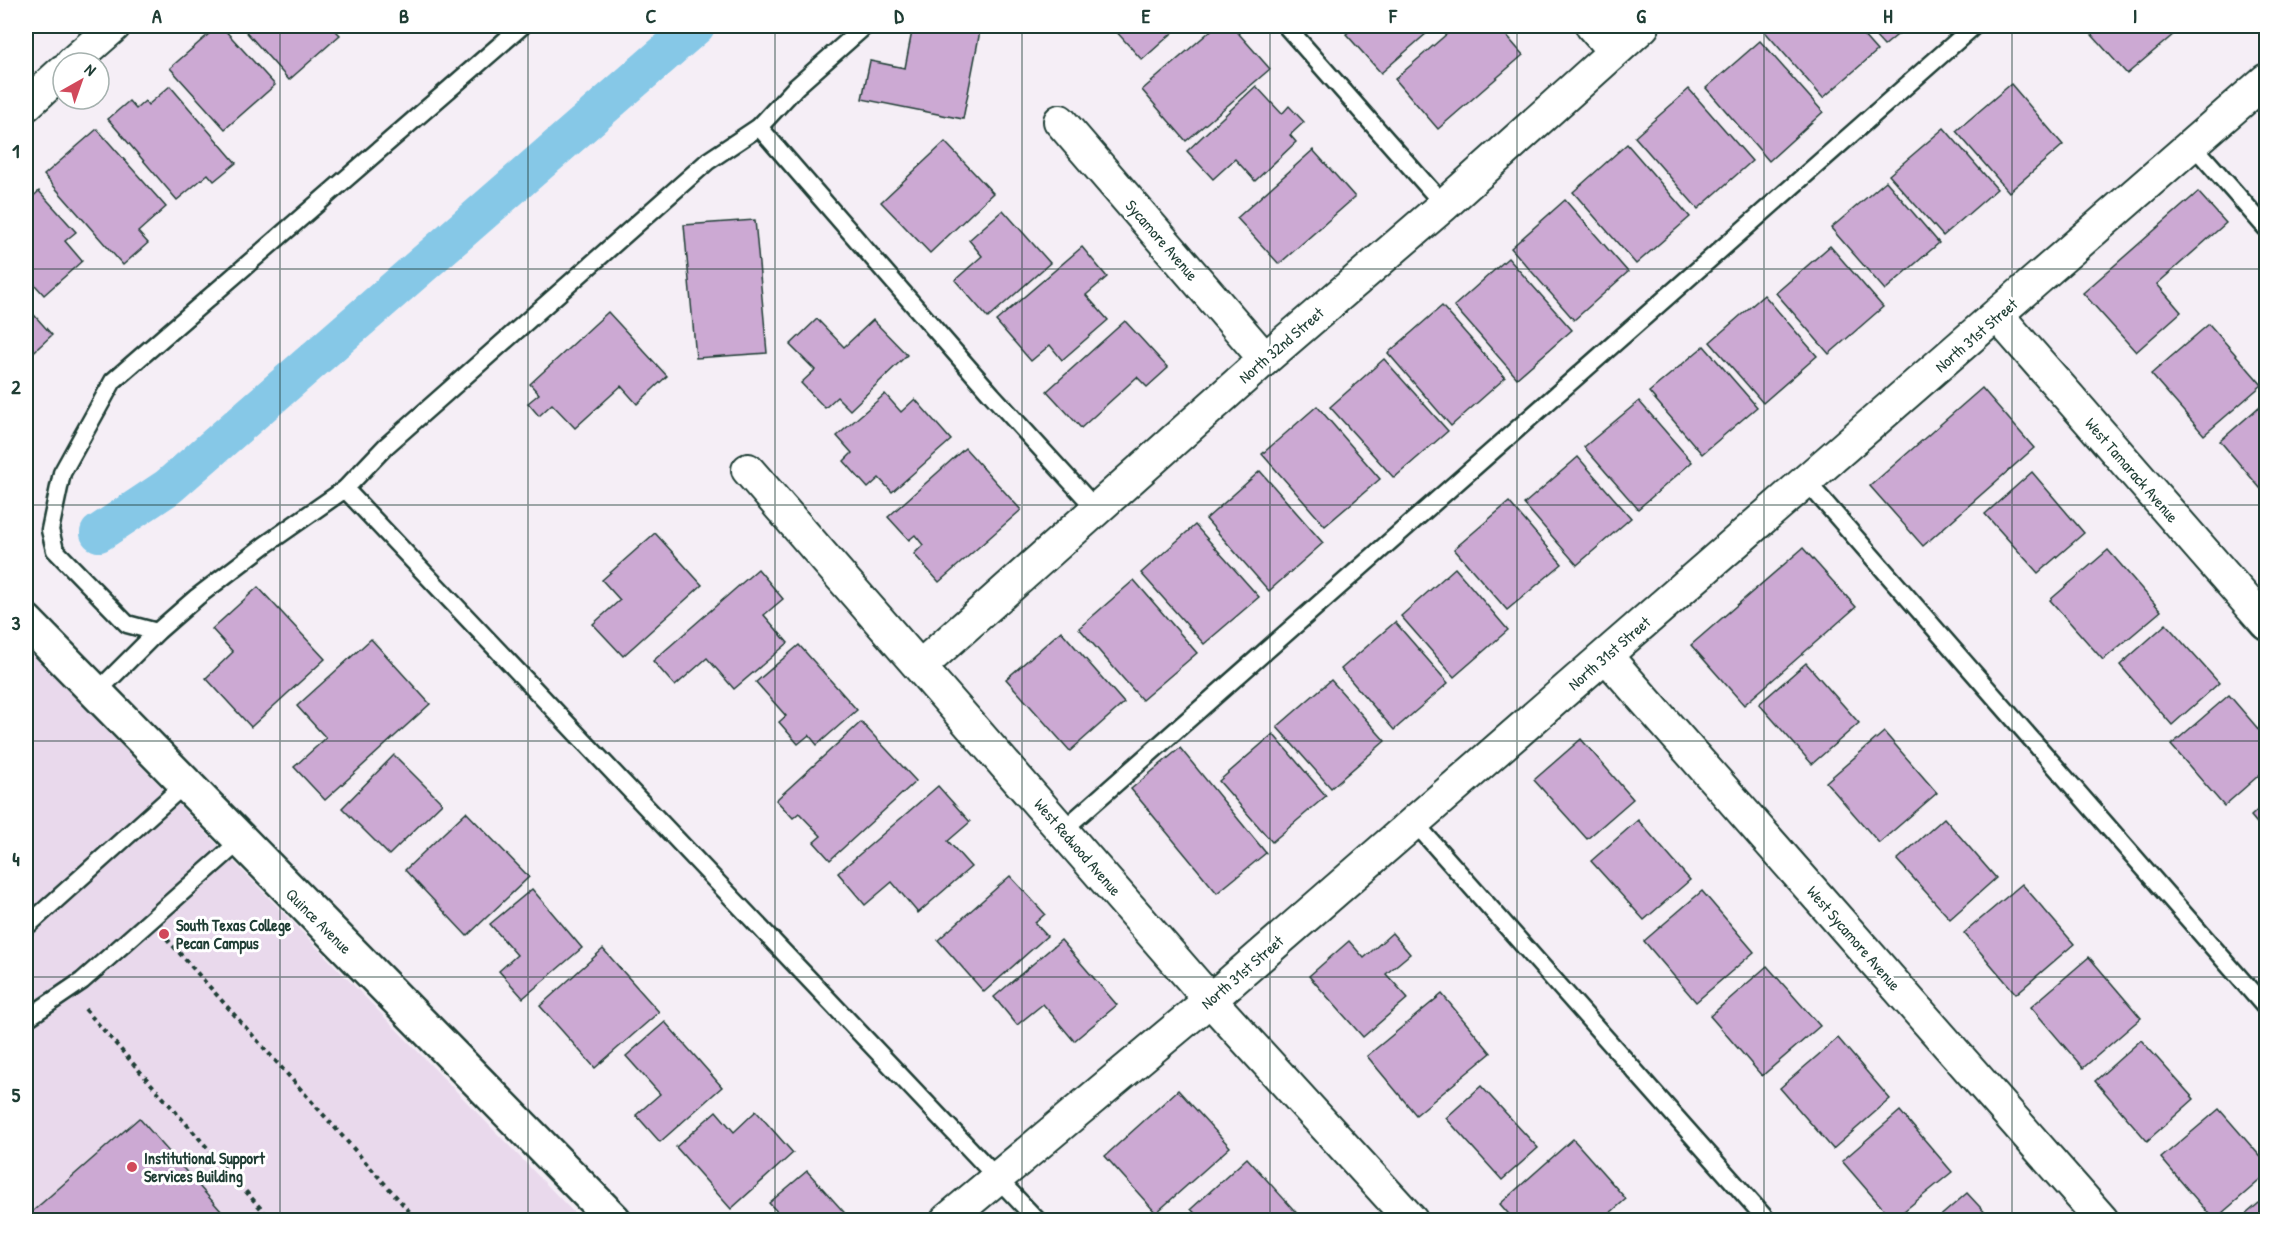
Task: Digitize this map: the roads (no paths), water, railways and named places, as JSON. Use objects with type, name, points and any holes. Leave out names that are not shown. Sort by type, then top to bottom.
[{"type":"street","points":[[86,51],[114,26]]},
{"type":"street","points":[[1592,26],[1614,51]]},
{"type":"street","name":"North 32nd Street","points":[[921,666],[1265,359],[1444,205],[1643,26]]},
{"type":"street","name":"North 31st Street","points":[[947,1221],[1210,1000],[1998,316],[2266,80]]},
{"type":"street","points":[[26,105],[51,82]]},
{"type":"street","name":"Sycamore Avenue","points":[[1060,121],[1265,359]]},
{"type":"street","name":"West Tamarack Avenue","points":[[1998,316],[2266,623]]},
{"type":"street","name":"West Redwood Avenue","points":[[748,470],[1210,1000],[1411,1221]]},
{"type":"street","name":"Quince Avenue","points":[[26,621],[614,1221]]},
{"type":"street","name":"West Sycamore Avenue","points":[[1606,656],[2102,1221]]},
{"type":"lane","points":[[157,632],[127,624],[55,550],[50,530],[62,473],[113,381],[522,26]]},
{"type":"lane","points":[[96,693],[157,632],[197,597],[265,544],[345,489],[386,446],[708,161],[759,127],[796,87],[865,26]]},
{"type":"lane","points":[[1286,26],[1444,205]]},
{"type":"lane","points":[[1063,830],[1974,26]]},
{"type":"lane","points":[[759,127],[992,395],[1096,510]]},
{"type":"lane","points":[[2193,145],[2266,228]]},
{"type":"lane","points":[[1807,482],[2266,1008]]},
{"type":"lane","points":[[345,489],[1038,1221]]},
{"type":"lane","points":[[26,927],[185,784]]},
{"type":"lane","points":[[1414,822],[1767,1221]]},
{"type":"lane","points":[[26,1018],[82,981],[240,840]]},
{"type":"waterway","points":[[99,533],[168,487],[696,26]]},
{"type":"place","name":"South Texas College Pecan Campus","points":[[164,934]]},
{"type":"place","name":"Institutional Support Services Building","points":[[132,1167]]}]
